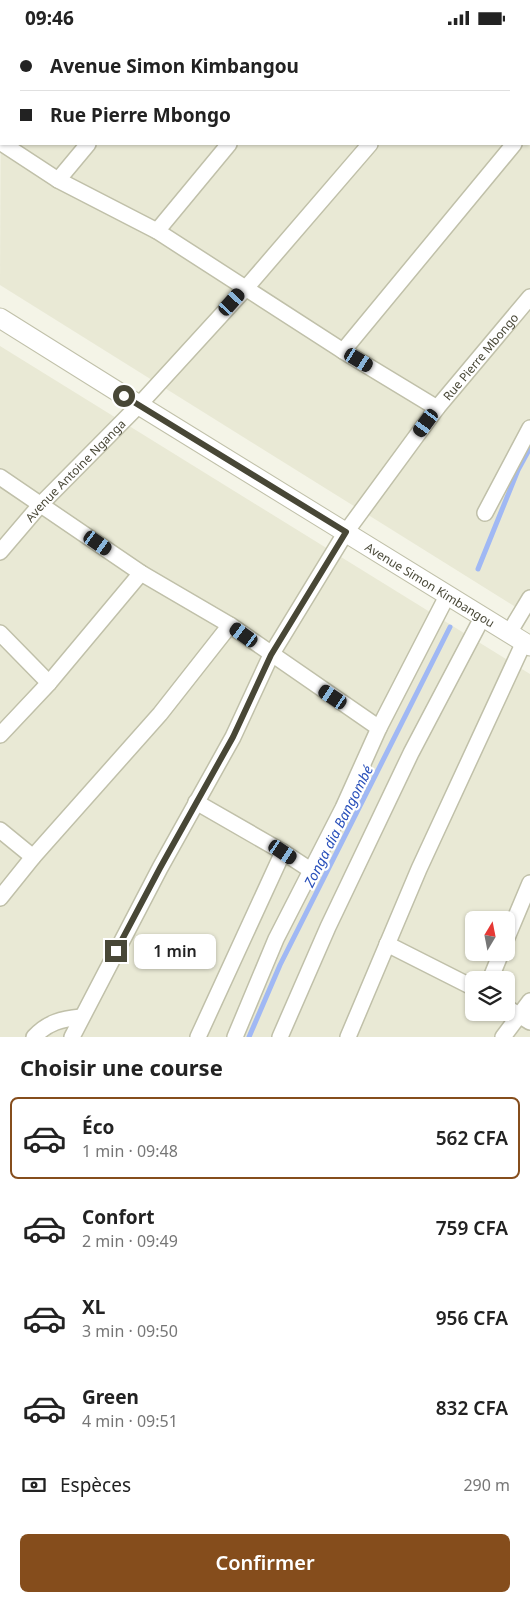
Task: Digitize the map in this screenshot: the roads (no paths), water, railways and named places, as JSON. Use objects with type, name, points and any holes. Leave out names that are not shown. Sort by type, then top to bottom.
[{"type":"street","points":[[4,145],[58,180],[157,231],[343,351],[437,408]]},
{"type":"street","points":[[58,180],[87,145]]},
{"type":"street","points":[[157,231],[228,145]]},
{"type":"street","name":"Avenue Antoine Nganga","points":[[0,552],[41,504],[139,405],[246,288],[369,145]]},
{"type":"street","points":[[343,351],[513,145]]},
{"type":"street","name":"Rue Pierre Mbongo","points":[[72,1037],[196,802],[233,737],[271,655],[346,532],[437,408],[530,297]]},
{"type":"street","name":"Avenue Simon Kimbangou","points":[[0,318],[521,640]]},
{"type":"street","points":[[485,513],[530,428]]},
{"type":"street","points":[[0,477],[141,573],[230,625],[379,728]]},
{"type":"street","points":[[0,735],[50,683],[141,573]]},
{"type":"street","points":[[235,1037],[276,939],[343,808],[379,728],[448,596]]},
{"type":"street","points":[[348,1037],[419,869],[521,640],[530,599]]},
{"type":"street","points":[[280,1037],[348,883],[412,753],[483,616]]},
{"type":"street","points":[[0,897],[160,714],[230,625]]},
{"type":"street","points":[[0,633],[50,683]]},
{"type":"street","points":[[196,802],[283,852],[312,871]]},
{"type":"street","points":[[0,830],[33,857]]},
{"type":"street","points":[[198,1037],[283,852]]},
{"type":"street","points":[[515,919],[530,883]]},
{"type":"street","points":[[387,944],[465,983]]},
{"type":"street","points":[[503,1037],[525,1018],[530,1001]]},
{"type":"street","points":[[34,1037],[50,1023],[81,1017]]},
{"type":"waterway","name":"Zonga dia Bangombé","points":[[478,569],[518,470],[530,448]]},
{"type":"waterway","name":"Zonga dia Bangombé","points":[[249,1037],[280,965],[450,627]]}]
